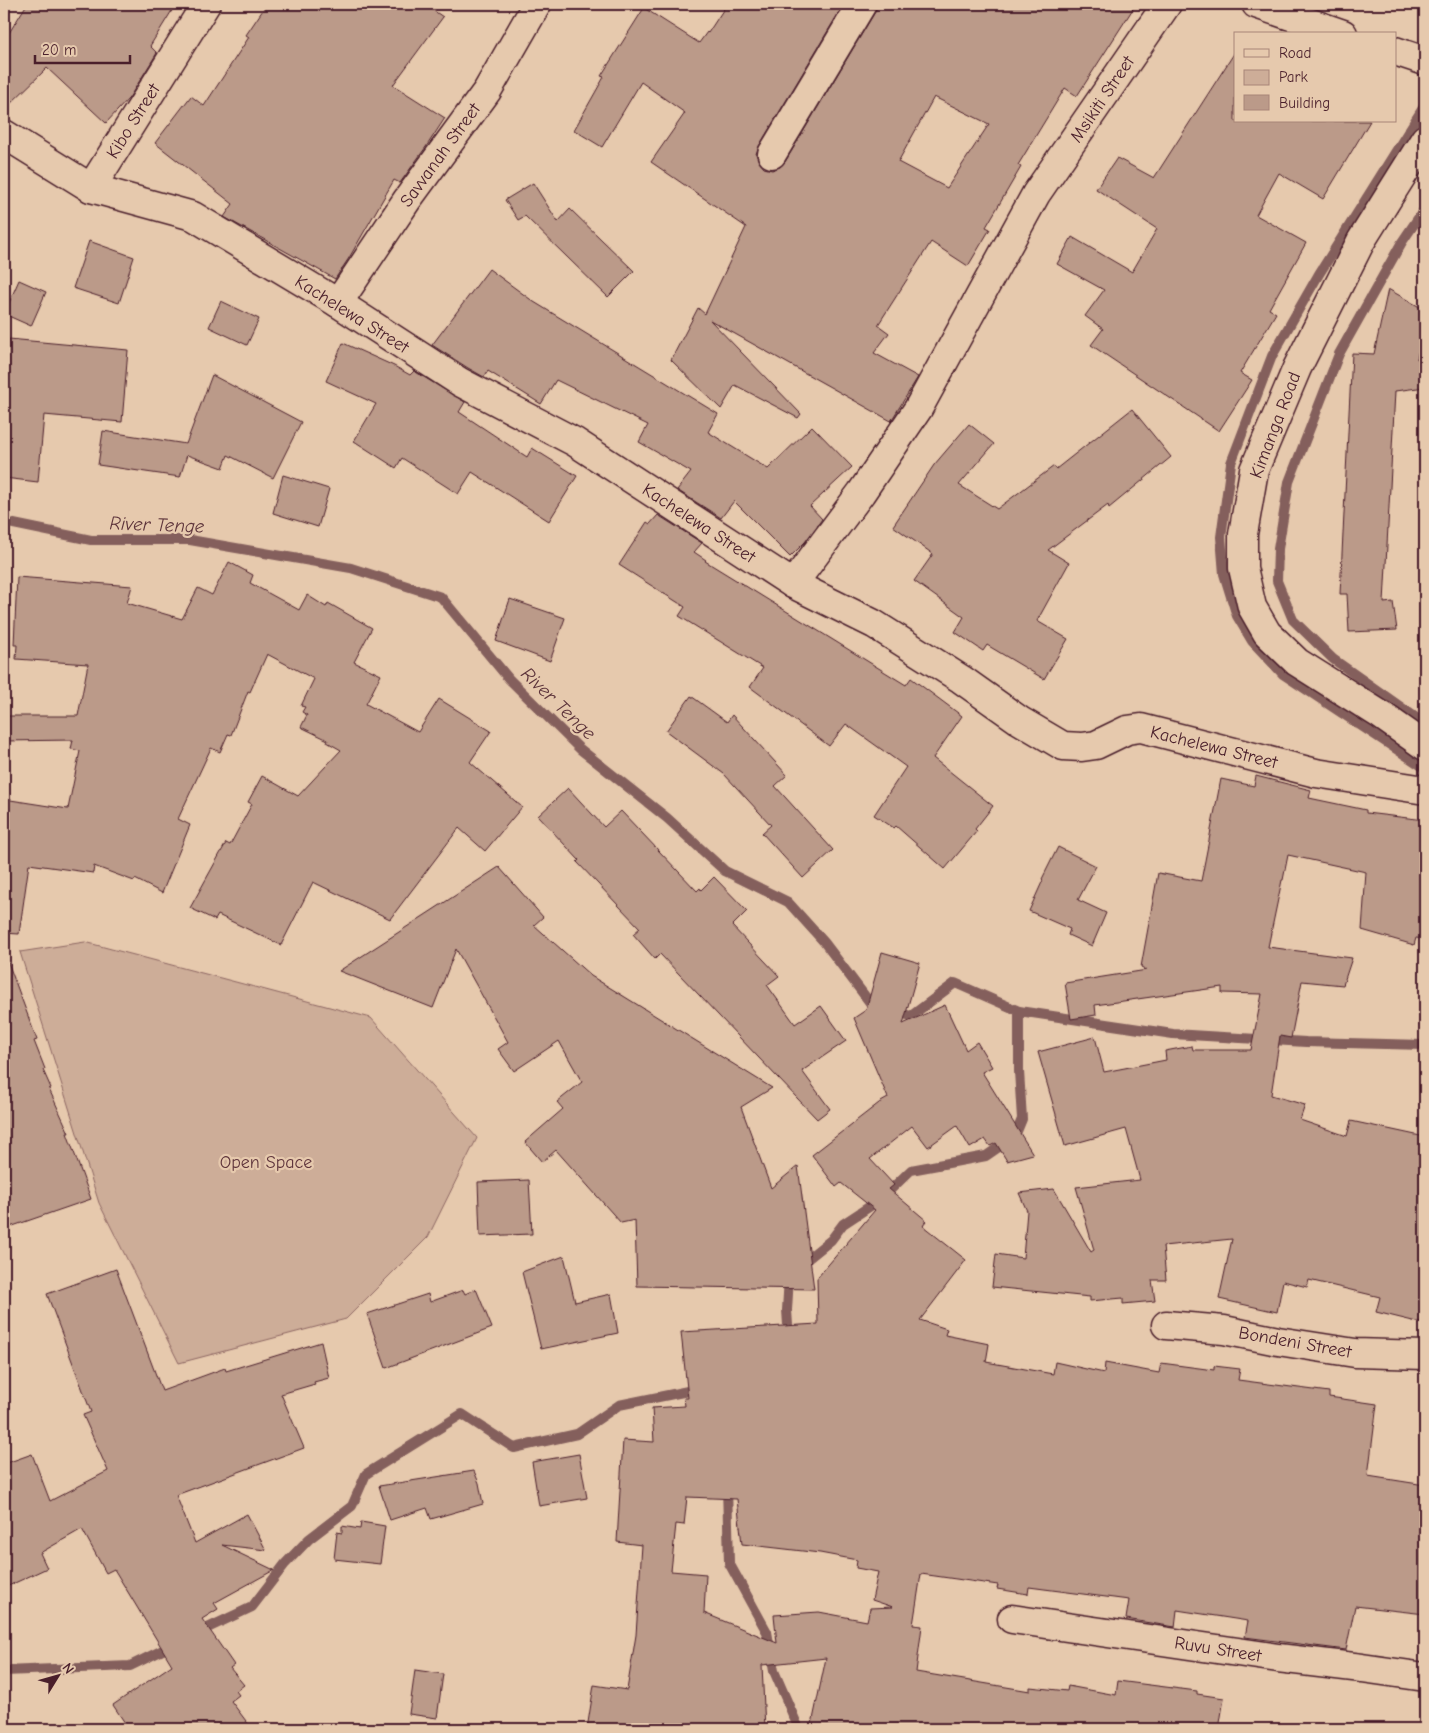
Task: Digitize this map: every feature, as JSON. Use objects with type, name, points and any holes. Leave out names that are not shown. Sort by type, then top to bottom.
[{"type":"street","name":"Savvanah Street","points":[[338,303],[407,200],[487,91],[537,4]]},
{"type":"street","points":[[772,154],[862,4]]},
{"type":"street","name":"Msikiti Street","points":[[793,584],[861,493],[918,409],[1036,194],[1167,4]]},
{"type":"street","points":[[1256,4],[1337,32]]},
{"type":"street","name":"Kibo Street","points":[[91,188],[199,6]]},
{"type":"street","points":[[1396,51],[1425,61]]},
{"type":"street","name":"Kachelewa Street","points":[[4,134],[91,188],[193,216],[338,303],[460,382],[575,442],[793,584],[874,624],[961,679],[1019,720],[1063,746],[1082,747],[1096,745],[1127,730],[1141,728],[1316,773],[1425,790]]},
{"type":"street","name":"Kimanga Road","points":[[1425,139],[1361,242],[1297,368],[1254,470],[1242,534],[1243,568],[1252,607],[1267,633],[1297,662],[1425,746]]},
{"type":"street","name":"Bondeni Street","points":[[1166,1325],[1224,1330],[1355,1353],[1425,1356]]},
{"type":"street","name":"Ruvu Street","points":[[1012,1619],[1278,1658],[1425,1677]]},
{"type":"green space","name":"Open Space","points":[[85,942],[371,1018],[477,1138],[428,1237],[346,1319],[179,1363],[99,1203],[20,952]]},
{"type":"building","points":[[27,4],[176,4],[150,46],[157,53],[129,98],[106,123],[47,68],[4,110],[4,41]]},
{"type":"building","points":[[267,4],[424,4],[443,17],[393,85],[445,118],[400,183],[394,180],[335,279],[224,217],[233,204],[155,143],[191,96],[204,106],[249,37],[246,35]]},
{"type":"building","points":[[727,4],[844,4],[759,146],[756,154],[759,162],[764,168],[772,170],[780,167],[785,162],[878,4],[1136,4],[1077,96],[1065,88],[1018,165],[1021,167],[986,227],[990,229],[968,266],[931,242],[878,325],[889,333],[874,353],[918,377],[891,421],[710,320],[801,414],[798,418],[735,385],[721,409],[671,360],[698,308],[705,314],[746,227],[651,162],[685,113],[641,82],[602,147],[574,130],[604,77],[601,76],[644,8],[699,43]],"holes":[[[934,97],[989,124],[947,188],[898,162]]]},
{"type":"building","points":[[1234,54],[1234,122],[1369,122],[1323,199],[1279,173],[1256,215],[1306,243],[1269,309],[1276,313],[1240,373],[1252,380],[1219,431],[1091,345],[1103,329],[1085,316],[1104,290],[1057,264],[1072,237],[1132,272],[1157,229],[1096,189],[1117,158],[1154,178]]},
{"type":"building","points":[[533,183],[558,222],[570,209],[634,271],[608,297],[525,216],[518,220],[505,200]]},
{"type":"building","points":[[89,241],[134,257],[119,303],[73,288]]},
{"type":"building","points":[[489,269],[534,302],[718,414],[708,432],[768,469],[812,426],[852,467],[810,506],[822,519],[805,542],[790,557],[734,501],[721,518],[677,490],[691,472],[639,442],[648,425],[556,380],[541,404],[488,371],[484,377],[432,345]]},
{"type":"building","points":[[19,280],[46,292],[31,326],[4,314]]},
{"type":"building","points":[[1388,289],[1425,310],[1417,359],[1425,358],[1425,387],[1395,391],[1384,603],[1393,602],[1397,630],[1349,632],[1347,594],[1340,594],[1352,353],[1374,354]]},
{"type":"building","points":[[221,301],[259,319],[247,345],[209,327]]},
{"type":"building","points":[[9,339],[128,350],[122,422],[44,415],[38,482],[4,478],[4,362]]},
{"type":"building","points":[[343,343],[410,375],[414,371],[465,402],[459,412],[527,457],[532,448],[577,476],[549,521],[472,472],[458,494],[402,458],[396,468],[354,441],[376,404],[326,381]]},
{"type":"building","points":[[212,375],[301,422],[273,478],[228,455],[223,468],[187,455],[180,477],[98,465],[103,431],[186,444]]},
{"type":"building","points":[[1132,409],[1171,457],[1109,508],[1108,505],[1048,550],[1069,563],[1037,621],[1068,639],[1044,679],[987,645],[983,651],[955,632],[964,617],[914,581],[933,554],[893,526],[934,465],[969,424],[994,444],[959,485],[997,509],[1054,466],[1056,469]]},
{"type":"building","points":[[283,475],[329,489],[318,527],[273,513]]},
{"type":"building","points":[[658,515],[702,543],[694,552],[705,561],[906,685],[911,678],[962,716],[933,758],[993,806],[975,829],[977,831],[945,869],[896,826],[894,828],[874,815],[906,767],[846,724],[829,746],[750,687],[763,668],[679,616],[685,607],[619,565],[647,522],[650,524]]},
{"type":"building","points":[[229,562],[253,575],[250,583],[299,610],[307,595],[326,607],[328,603],[372,628],[354,662],[381,675],[366,704],[418,732],[439,699],[491,731],[470,762],[522,807],[485,851],[459,828],[390,919],[313,882],[281,945],[218,915],[215,920],[190,908],[226,843],[230,845],[252,804],[248,802],[262,776],[298,796],[341,750],[327,742],[328,740],[301,727],[307,715],[302,712],[305,707],[301,706],[314,679],[267,654],[250,692],[248,691],[231,735],[228,734],[220,752],[211,748],[178,819],[190,825],[162,893],[135,879],[134,881],[94,866],[93,873],[29,864],[19,934],[4,933],[4,799],[68,809],[80,751],[71,749],[73,740],[4,741],[4,716],[78,716],[88,664],[16,659],[17,645],[14,645],[17,577],[132,586],[127,603],[182,619],[198,588],[212,595]]},
{"type":"building","points":[[510,599],[565,618],[550,661],[496,641]]},
{"type":"building","points":[[691,696],[727,722],[732,715],[787,775],[775,786],[833,850],[803,878],[762,833],[771,825],[724,774],[666,731]]},
{"type":"building","points":[[1256,776],[1311,790],[1309,798],[1366,810],[1366,813],[1425,820],[1425,939],[1416,938],[1414,945],[1362,930],[1366,872],[1288,855],[1268,947],[1352,958],[1343,985],[1302,981],[1291,1038],[1280,1036],[1271,1095],[1305,1105],[1300,1120],[1347,1136],[1351,1121],[1425,1137],[1425,1324],[1376,1312],[1380,1297],[1309,1280],[1307,1287],[1283,1281],[1277,1312],[1219,1299],[1232,1239],[1163,1246],[1166,1280],[1152,1280],[1155,1301],[1123,1304],[1123,1298],[1090,1301],[1090,1297],[992,1287],[996,1254],[1023,1258],[1027,1211],[1019,1193],[1054,1189],[1091,1252],[1094,1250],[1076,1187],[1140,1180],[1126,1129],[1065,1146],[1038,1052],[1095,1037],[1104,1072],[1166,1060],[1165,1051],[1192,1046],[1193,1050],[1251,1050],[1262,994],[1222,993],[1222,987],[1095,1005],[1096,1015],[1071,1019],[1065,983],[1147,970],[1141,967],[1158,873],[1201,881],[1221,779],[1254,786]]},
{"type":"building","points":[[568,788],[604,827],[621,811],[697,891],[700,888],[701,890],[714,877],[747,911],[732,926],[779,976],[767,985],[795,1024],[821,1006],[846,1041],[802,1071],[830,1109],[817,1119],[660,954],[655,959],[633,934],[640,928],[577,862],[579,860],[538,816]]},
{"type":"building","points":[[1058,847],[1096,866],[1078,900],[1106,913],[1092,946],[1068,935],[1070,929],[1029,911]]},
{"type":"building","points":[[499,867],[543,917],[534,925],[591,976],[772,1088],[741,1107],[771,1188],[798,1166],[814,1289],[637,1286],[635,1220],[621,1223],[556,1150],[542,1162],[525,1142],[563,1109],[557,1102],[582,1082],[559,1041],[514,1071],[498,1049],[508,1042],[456,949],[433,1008],[339,971]]},
{"type":"building","points":[[882,952],[920,963],[903,1024],[945,1005],[966,1050],[977,1042],[992,1067],[982,1072],[1033,1154],[1007,1161],[996,1143],[990,1146],[985,1139],[970,1148],[957,1126],[928,1147],[912,1126],[870,1159],[894,1185],[889,1189],[927,1221],[923,1226],[966,1260],[920,1320],[947,1329],[945,1335],[989,1344],[986,1362],[1053,1374],[1055,1362],[1104,1373],[1105,1363],[1159,1373],[1161,1363],[1214,1370],[1214,1366],[1240,1369],[1238,1380],[1329,1392],[1329,1397],[1377,1404],[1368,1476],[1425,1485],[1425,1614],[1355,1606],[1346,1650],[1245,1637],[1248,1621],[1177,1610],[1175,1627],[1126,1619],[1129,1600],[1029,1587],[1028,1594],[997,1589],[998,1585],[921,1574],[913,1625],[922,1626],[916,1672],[1030,1691],[1030,1687],[1067,1691],[1068,1686],[1116,1695],[1118,1681],[1197,1691],[1197,1694],[1224,1698],[1219,1729],[811,1729],[826,1658],[762,1665],[765,1729],[587,1729],[594,1685],[627,1690],[636,1635],[642,1545],[617,1542],[623,1440],[654,1442],[652,1408],[685,1406],[684,1398],[688,1398],[681,1332],[818,1324],[817,1278],[875,1210],[841,1183],[836,1187],[812,1155],[888,1098],[854,1018],[866,1010]],"holes":[[[687,1497],[737,1499],[742,1544],[820,1553],[857,1560],[856,1568],[878,1572],[872,1600],[893,1607],[870,1608],[867,1621],[819,1612],[774,1615],[777,1643],[704,1613],[706,1574],[671,1571],[676,1524],[684,1525]]]},
{"type":"building","points":[[6,957],[37,1040],[34,1041],[51,1088],[49,1089],[69,1133],[67,1133],[91,1199],[4,1229],[4,958]]},
{"type":"building","points":[[529,1180],[532,1234],[480,1236],[478,1182]]},
{"type":"building","points":[[564,1256],[575,1302],[611,1294],[618,1333],[541,1349],[522,1272]]},
{"type":"building","points":[[116,1269],[162,1391],[225,1368],[226,1371],[321,1342],[329,1378],[281,1394],[304,1448],[176,1495],[195,1543],[247,1514],[266,1550],[222,1545],[274,1570],[214,1603],[218,1609],[202,1619],[234,1665],[230,1668],[244,1685],[236,1691],[239,1695],[231,1701],[252,1729],[129,1729],[113,1705],[172,1665],[114,1569],[106,1573],[82,1529],[40,1553],[47,1568],[4,1588],[4,1464],[32,1454],[50,1501],[108,1471],[83,1415],[91,1412],[47,1294]]},
{"type":"building","points":[[476,1289],[492,1328],[386,1368],[367,1314],[428,1294],[430,1302],[463,1290],[465,1294]]},
{"type":"building","points":[[579,1454],[587,1498],[539,1506],[532,1462]]},
{"type":"building","points":[[474,1471],[479,1483],[483,1504],[431,1519],[427,1508],[390,1520],[379,1486]]},
{"type":"building","points":[[361,1522],[385,1526],[380,1564],[334,1559],[337,1532],[342,1533],[342,1526],[360,1529]]},
{"type":"building","points":[[415,1670],[443,1674],[437,1718],[409,1714]]},
{"type":"waterway","points":[[1425,105],[1319,274],[1272,356],[1231,463],[1221,537],[1224,574],[1237,616],[1252,641],[1283,674],[1425,768]]},
{"type":"waterway","points":[[1425,208],[1402,242],[1339,354],[1289,482],[1278,549],[1277,581],[1293,620],[1333,659],[1425,724]]},
{"type":"waterway","name":"River Tenge","points":[[4,522],[91,540],[190,540],[351,568],[441,597],[509,679],[580,749],[667,818],[725,871],[788,902],[824,942],[871,1004],[878,1006]]},
{"type":"waterway","name":"River Tenge","points":[[892,1011],[911,1016],[955,983],[1019,1011]]},
{"type":"waterway","points":[[800,1265],[831,1240],[843,1224],[881,1199],[911,1170],[986,1156],[1015,1136],[1022,1119],[1019,1071],[1019,1011],[1173,1034],[1306,1042],[1425,1045]]},
{"type":"waterway","points":[[789,1277],[787,1310],[789,1340]]},
{"type":"waterway","points":[[197,1633],[252,1607],[285,1564],[309,1539],[352,1506],[366,1474],[462,1414],[514,1448],[577,1434],[619,1405],[688,1391],[701,1391]]},
{"type":"waterway","points":[[727,1486],[729,1563],[767,1632],[774,1671],[799,1729]]},
{"type":"waterway","points":[[4,1671],[130,1666],[175,1644]]}]
